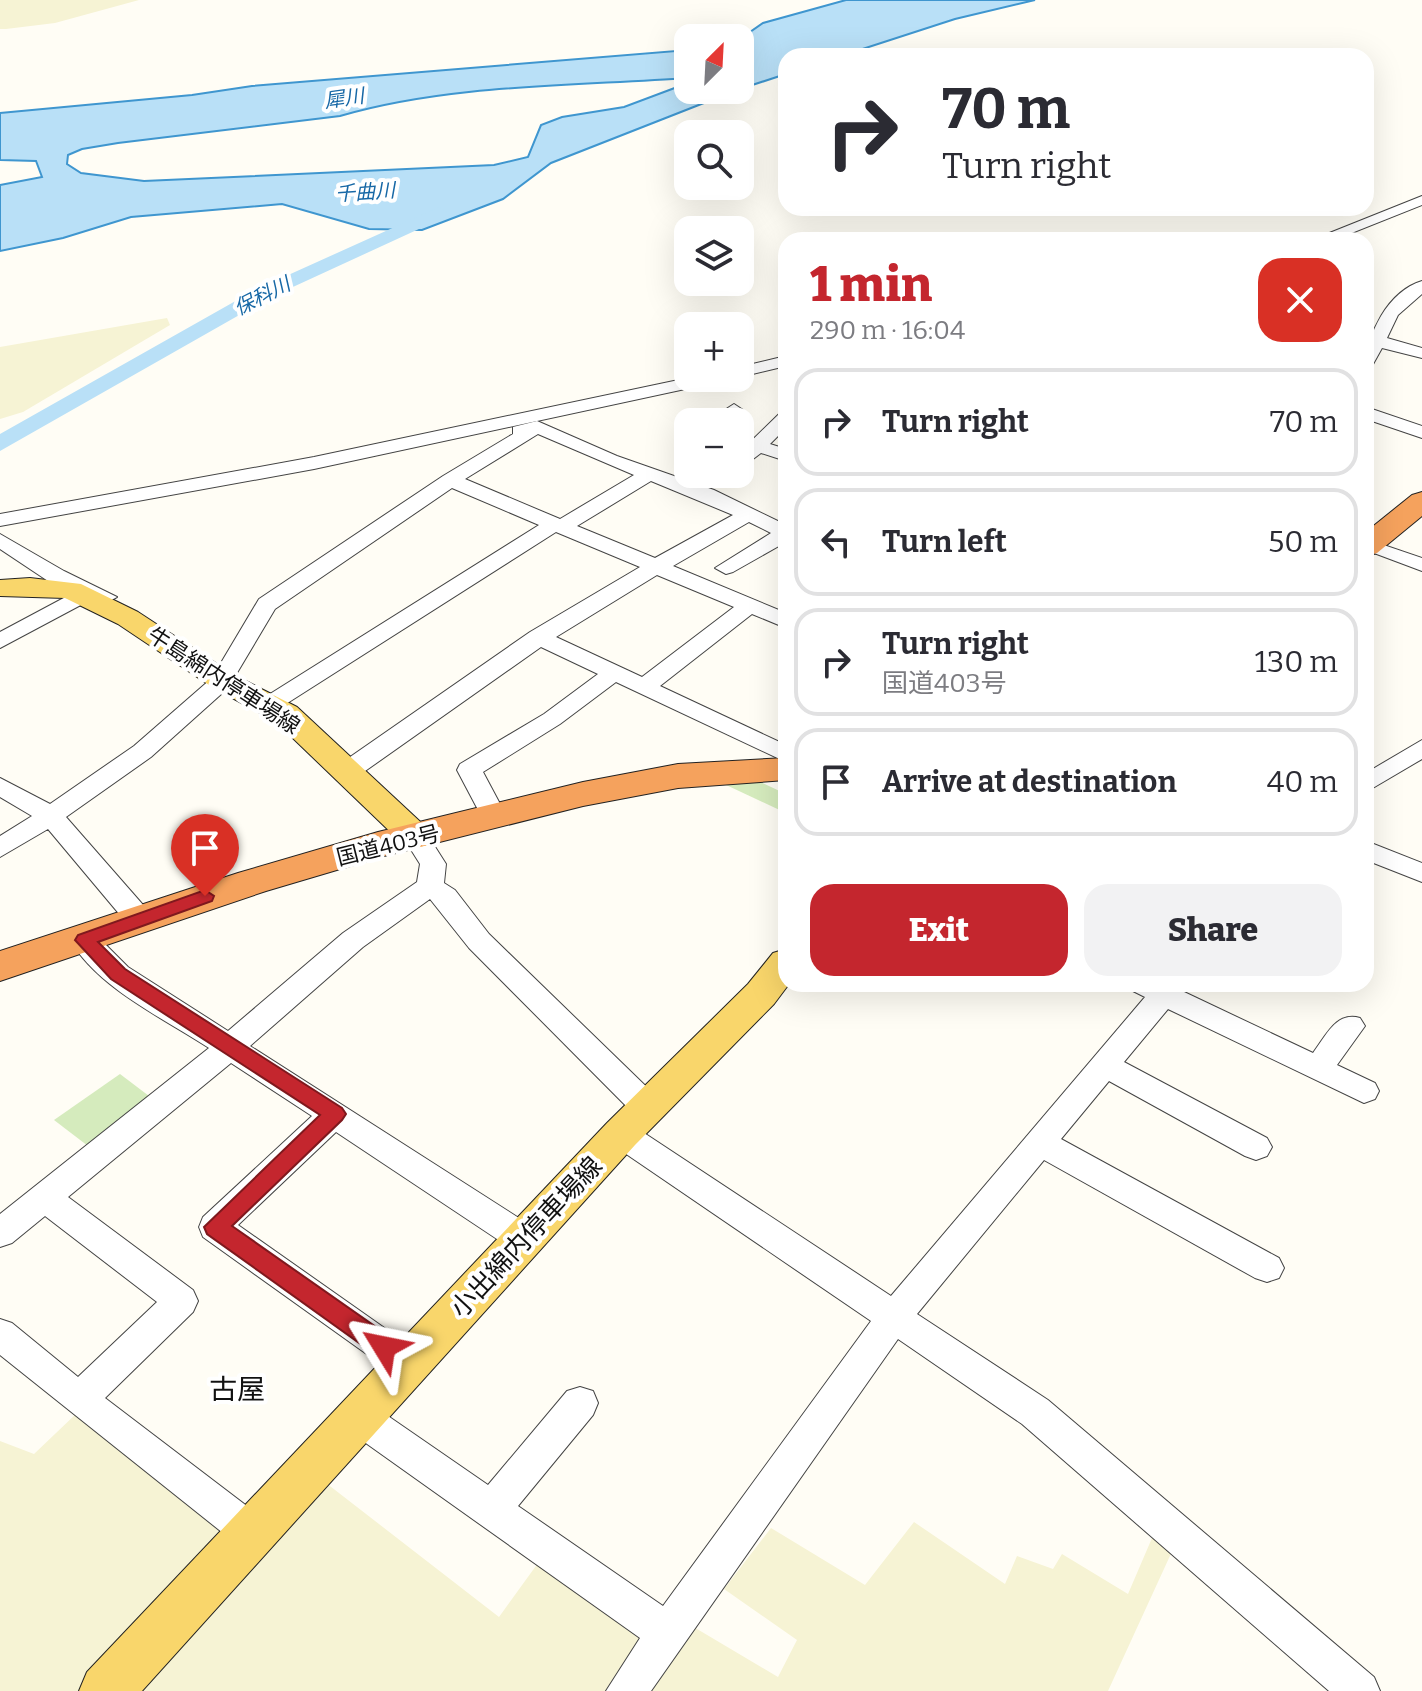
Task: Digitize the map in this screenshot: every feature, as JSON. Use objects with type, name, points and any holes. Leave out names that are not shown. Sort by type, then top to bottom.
[{"type":"highway","points":[[1374,541],[1422,501]]},
{"type":"highway","name":"国道403号","points":[[0,966],[252,882],[583,794],[678,776],[778,770]]},
{"type":"main road","name":"牛島綿内停車場線","points":[[0,588],[30,586],[71,590],[116,612],[223,681],[270,704],[349,770],[416,837]]},
{"type":"main road","name":"小出綿内停車場線","points":[[106,1691],[634,1120],[761,994],[778,972]]},
{"type":"street","points":[[1342,232],[1422,200]]},
{"type":"street","points":[[1365,232],[1403,226]]},
{"type":"street","points":[[1374,345],[1391,313],[1422,286]]},
{"type":"street","points":[[1374,354],[1422,353]]},
{"type":"street","points":[[754,369],[778,363]]},
{"type":"street","points":[[1,532],[674,386]]},
{"type":"street","points":[[1374,416],[1422,432]]},
{"type":"street","points":[[754,449],[778,426]]},
{"type":"street","points":[[314,463],[351,462],[537,427],[647,475],[707,494],[778,529]]},
{"type":"street","points":[[0,848],[123,769],[223,681],[254,619],[267,604],[450,480],[537,427]]},
{"type":"street","points":[[754,442],[778,452]]},
{"type":"street","points":[[270,704],[558,525],[647,475]]},
{"type":"street","points":[[450,480],[778,615]]},
{"type":"street","points":[[707,494],[713,488]]},
{"type":"street","points":[[349,770],[538,637],[654,565],[778,513]]},
{"type":"street","points":[[1,532],[56,576],[112,599],[116,612]]},
{"type":"street","points":[[726,568],[778,538]]},
{"type":"street","points":[[1374,548],[1422,565]]},
{"type":"street","points":[[0,641],[83,596]]},
{"type":"street","points":[[644,687],[750,605]]},
{"type":"street","points":[[538,637],[778,750]]},
{"type":"street","points":[[494,817],[469,770],[552,719],[612,674]]},
{"type":"street","points":[[1374,779],[1422,748]]},
{"type":"street","points":[[0,786],[51,816],[141,921]]},
{"type":"street","points":[[0,1233],[232,1045],[353,940],[430,886],[433,864],[416,837]]},
{"type":"street","points":[[1374,853],[1422,873]]},
{"type":"street","points":[[430,886],[445,897],[479,941],[634,1120],[895,1316],[1035,1412],[1360,1691]]},
{"type":"street","points":[[84,940],[118,974],[232,1045],[524,1239]]},
{"type":"street","points":[[626,1691],[895,1316],[1105,1065],[1156,992]]},
{"type":"street","points":[[1170,992],[1364,1091]]},
{"type":"street","points":[[1318,1068],[1350,1026]]},
{"type":"street","points":[[1105,1065],[1256,1147]]},
{"type":"street","points":[[335,1114],[215,1227],[408,1364]]},
{"type":"street","points":[[1040,1143],[1267,1268]]},
{"type":"street","points":[[45,1198],[181,1301],[79,1400]]},
{"type":"street","points":[[0,1334],[79,1400],[251,1532]]},
{"type":"street","points":[[491,1510],[580,1403]]},
{"type":"street","points":[[359,1417],[667,1633]]},
{"type":"shaded area","points":[[0,0],[139,0],[55,23],[0,29]]},
{"type":"shaded area","points":[[167,318],[170,325],[23,412],[0,419],[0,347]]},
{"type":"shaded area","points":[[78,1412],[253,1543],[317,1476],[499,1617],[546,1552],[656,1632],[615,1691],[0,1691],[0,1441],[34,1454]]},
{"type":"shaded area","points":[[914,1522],[1005,1584],[1017,1556],[1053,1569],[1062,1554],[1128,1594],[1158,1524],[1180,1534],[1108,1691],[652,1691],[692,1626],[778,1677],[797,1640],[724,1589],[771,1528],[865,1585]]},
{"type":"green space","points":[[758,781],[778,790],[778,809],[724,784]]},
{"type":"green space","points":[[120,1074],[149,1096],[88,1146],[54,1120]]},
{"type":"water","points":[[846,0],[1035,0],[955,19],[866,48],[778,48],[778,77],[754,84],[754,29],[763,23]]},
{"type":"water","points":[[674,51],[674,79],[557,85],[424,98],[340,116],[82,149],[68,155],[67,164],[81,173],[144,181],[494,165],[528,157],[541,125],[562,117],[624,107],[674,88],[674,104],[701,104],[551,163],[503,199],[422,230],[369,229],[282,204],[131,217],[63,238],[0,251],[0,185],[42,177],[36,161],[0,160],[0,113],[192,95],[252,86]]},
{"type":"waterway","name":"保科川","points":[[0,444],[262,294],[439,213]]},
{"type":"district","name":"古屋","points":[[237,1389]]},
{"type":"route","points":[[205,896],[84,940],[118,974],[335,1114],[215,1227],[384,1347]]},
{"type":"water label","name":"犀川","points":[[344,98]]},
{"type":"water label","name":"千曲川","points":[[365,192]]}]
